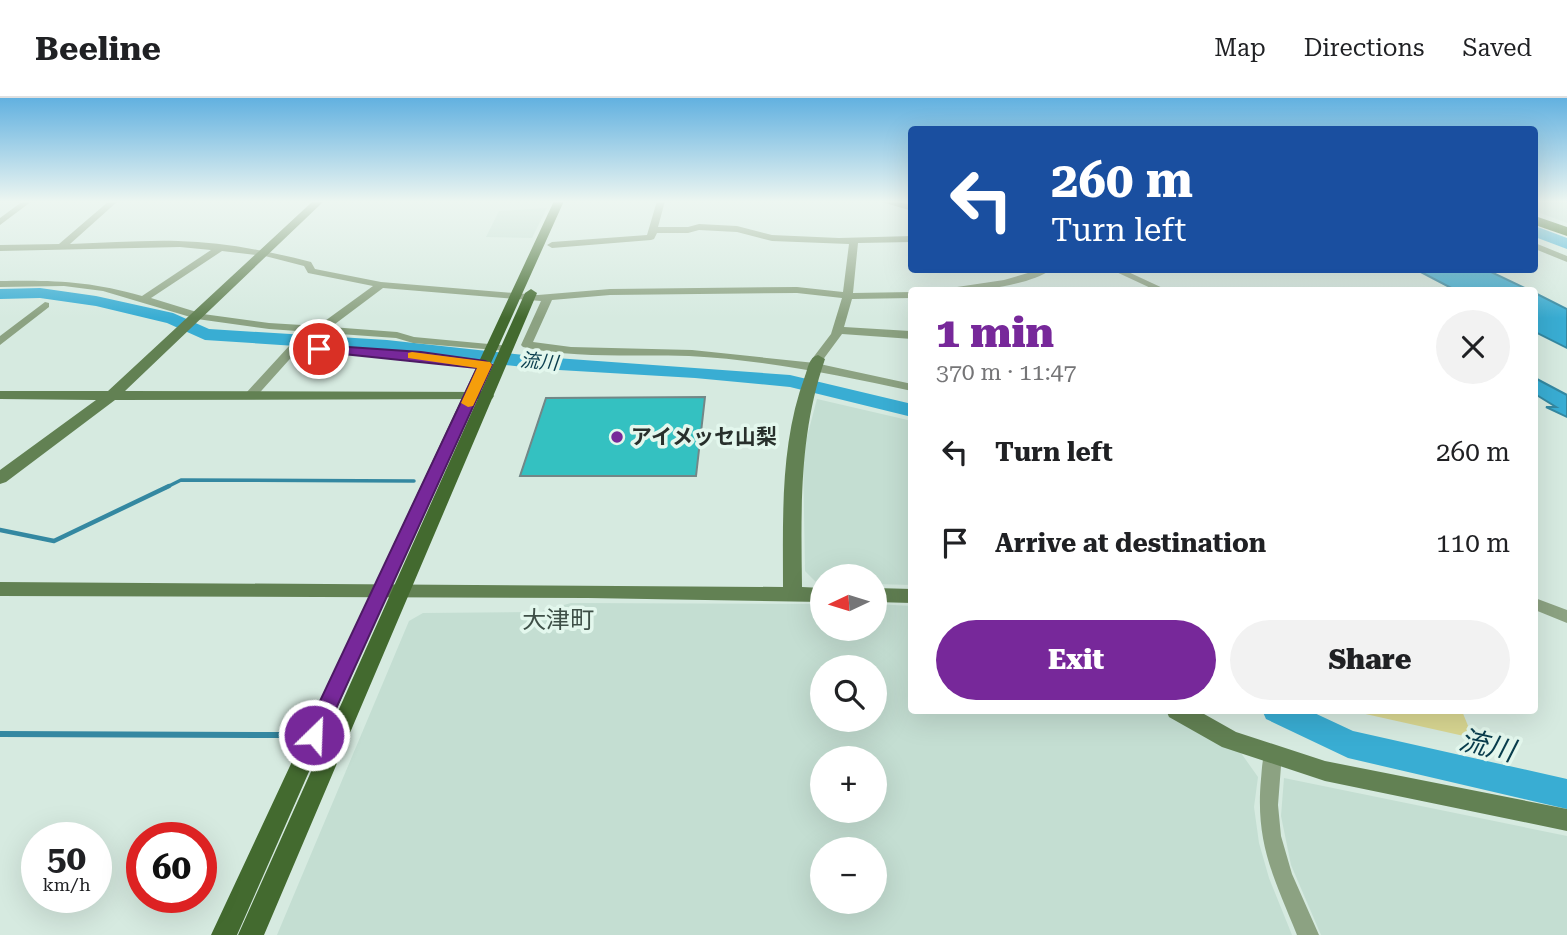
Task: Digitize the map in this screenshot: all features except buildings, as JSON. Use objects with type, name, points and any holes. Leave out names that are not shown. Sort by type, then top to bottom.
[{"type":"main road","points":[[251,935],[403,591],[479,396],[544,240]]},
{"type":"main road","points":[[523,296],[554,240]]},
{"type":"main road","points":[[224,935],[380,590],[479,396]]},
{"type":"street","points":[[62,246],[69,240]]},
{"type":"street","points":[[0,478],[112,395],[278,240]]},
{"type":"street","points":[[552,245],[624,240]]},
{"type":"street","points":[[828,240],[881,240]]},
{"type":"street","points":[[792,595],[794,450],[798,421],[816,366],[829,349],[838,330],[848,296],[854,241]]},
{"type":"street","points":[[0,248],[164,243],[220,248],[265,253],[308,264],[311,271],[381,285],[547,298],[610,292],[797,290],[848,296],[908,295]]},
{"type":"street","points":[[1538,247],[1567,259]]},
{"type":"street","points":[[145,299],[220,248]]},
{"type":"street","points":[[994,287],[1037,273]]},
{"type":"street","points":[[1124,273],[1155,287]]},
{"type":"street","points":[[0,284],[78,284],[104,288],[198,316],[397,335],[496,355]]},
{"type":"street","points":[[321,329],[381,285]]},
{"type":"street","points":[[547,298],[545,309],[536,319],[527,345],[571,350],[692,353],[816,366],[908,387]]},
{"type":"street","points":[[0,342],[45,305]]},
{"type":"street","points":[[838,330],[908,334]]},
{"type":"street","points":[[250,396],[294,347],[421,356],[496,355]]},
{"type":"street","points":[[0,395],[479,396]]},
{"type":"street","points":[[0,589],[810,595]]},
{"type":"street","points":[[887,596],[908,596]]},
{"type":"street","points":[[1538,605],[1567,617]]},
{"type":"street","points":[[1184,714],[1230,740],[1364,781],[1567,820]]},
{"type":"street","points":[[1273,754],[1268,807],[1271,838],[1283,877],[1308,935]]},
{"type":"shaded area","points":[[817,399],[908,420],[908,585],[887,584],[887,564],[810,564],[810,576],[805,571],[803,452]]},
{"type":"shaded area","points":[[571,603],[810,604],[810,641],[887,641],[887,605],[908,606],[908,714],[1170,714],[1241,753],[1258,777],[1254,807],[1259,843],[1269,878],[1292,935],[277,935],[409,621],[423,613],[538,612]]},
{"type":"shaded area","points":[[1365,714],[1463,714],[1473,738]]},
{"type":"shaded area","points":[[1284,778],[1567,836],[1567,935],[1321,935],[1291,865],[1281,816]]},
{"type":"water","points":[[1423,273],[1493,273],[1523,287],[1449,287]]},
{"type":"water","points":[[1538,294],[1567,309],[1567,348],[1538,334]]},
{"type":"water","points":[[1538,380],[1567,395],[1567,417],[1546,407],[1556,407],[1538,396]]},
{"type":"waterway","points":[[1557,240],[1567,244]]},
{"type":"waterway","name":"流川","points":[[0,294],[40,293],[96,301],[173,319],[205,334],[387,346],[542,363],[790,381],[908,410]]},
{"type":"waterway","points":[[169,486],[181,480],[414,481]]},
{"type":"waterway","points":[[0,530],[54,541],[169,486]]},
{"type":"waterway","points":[[165,488],[169,486]]},
{"type":"waterway","name":"流川","points":[[1285,714],[1348,744],[1567,794]]},
{"type":"waterway","points":[[0,734],[289,735]]},
{"type":"slow traffic","points":[[412,356],[485,365],[468,403]]},
{"type":"place","name":"アイメッセ山梨","points":[[617,437]]},
{"type":"district","name":"大津町","points":[[558,620]]},
{"type":"route","points":[[314,735],[485,365],[421,356],[319,349]]}]
